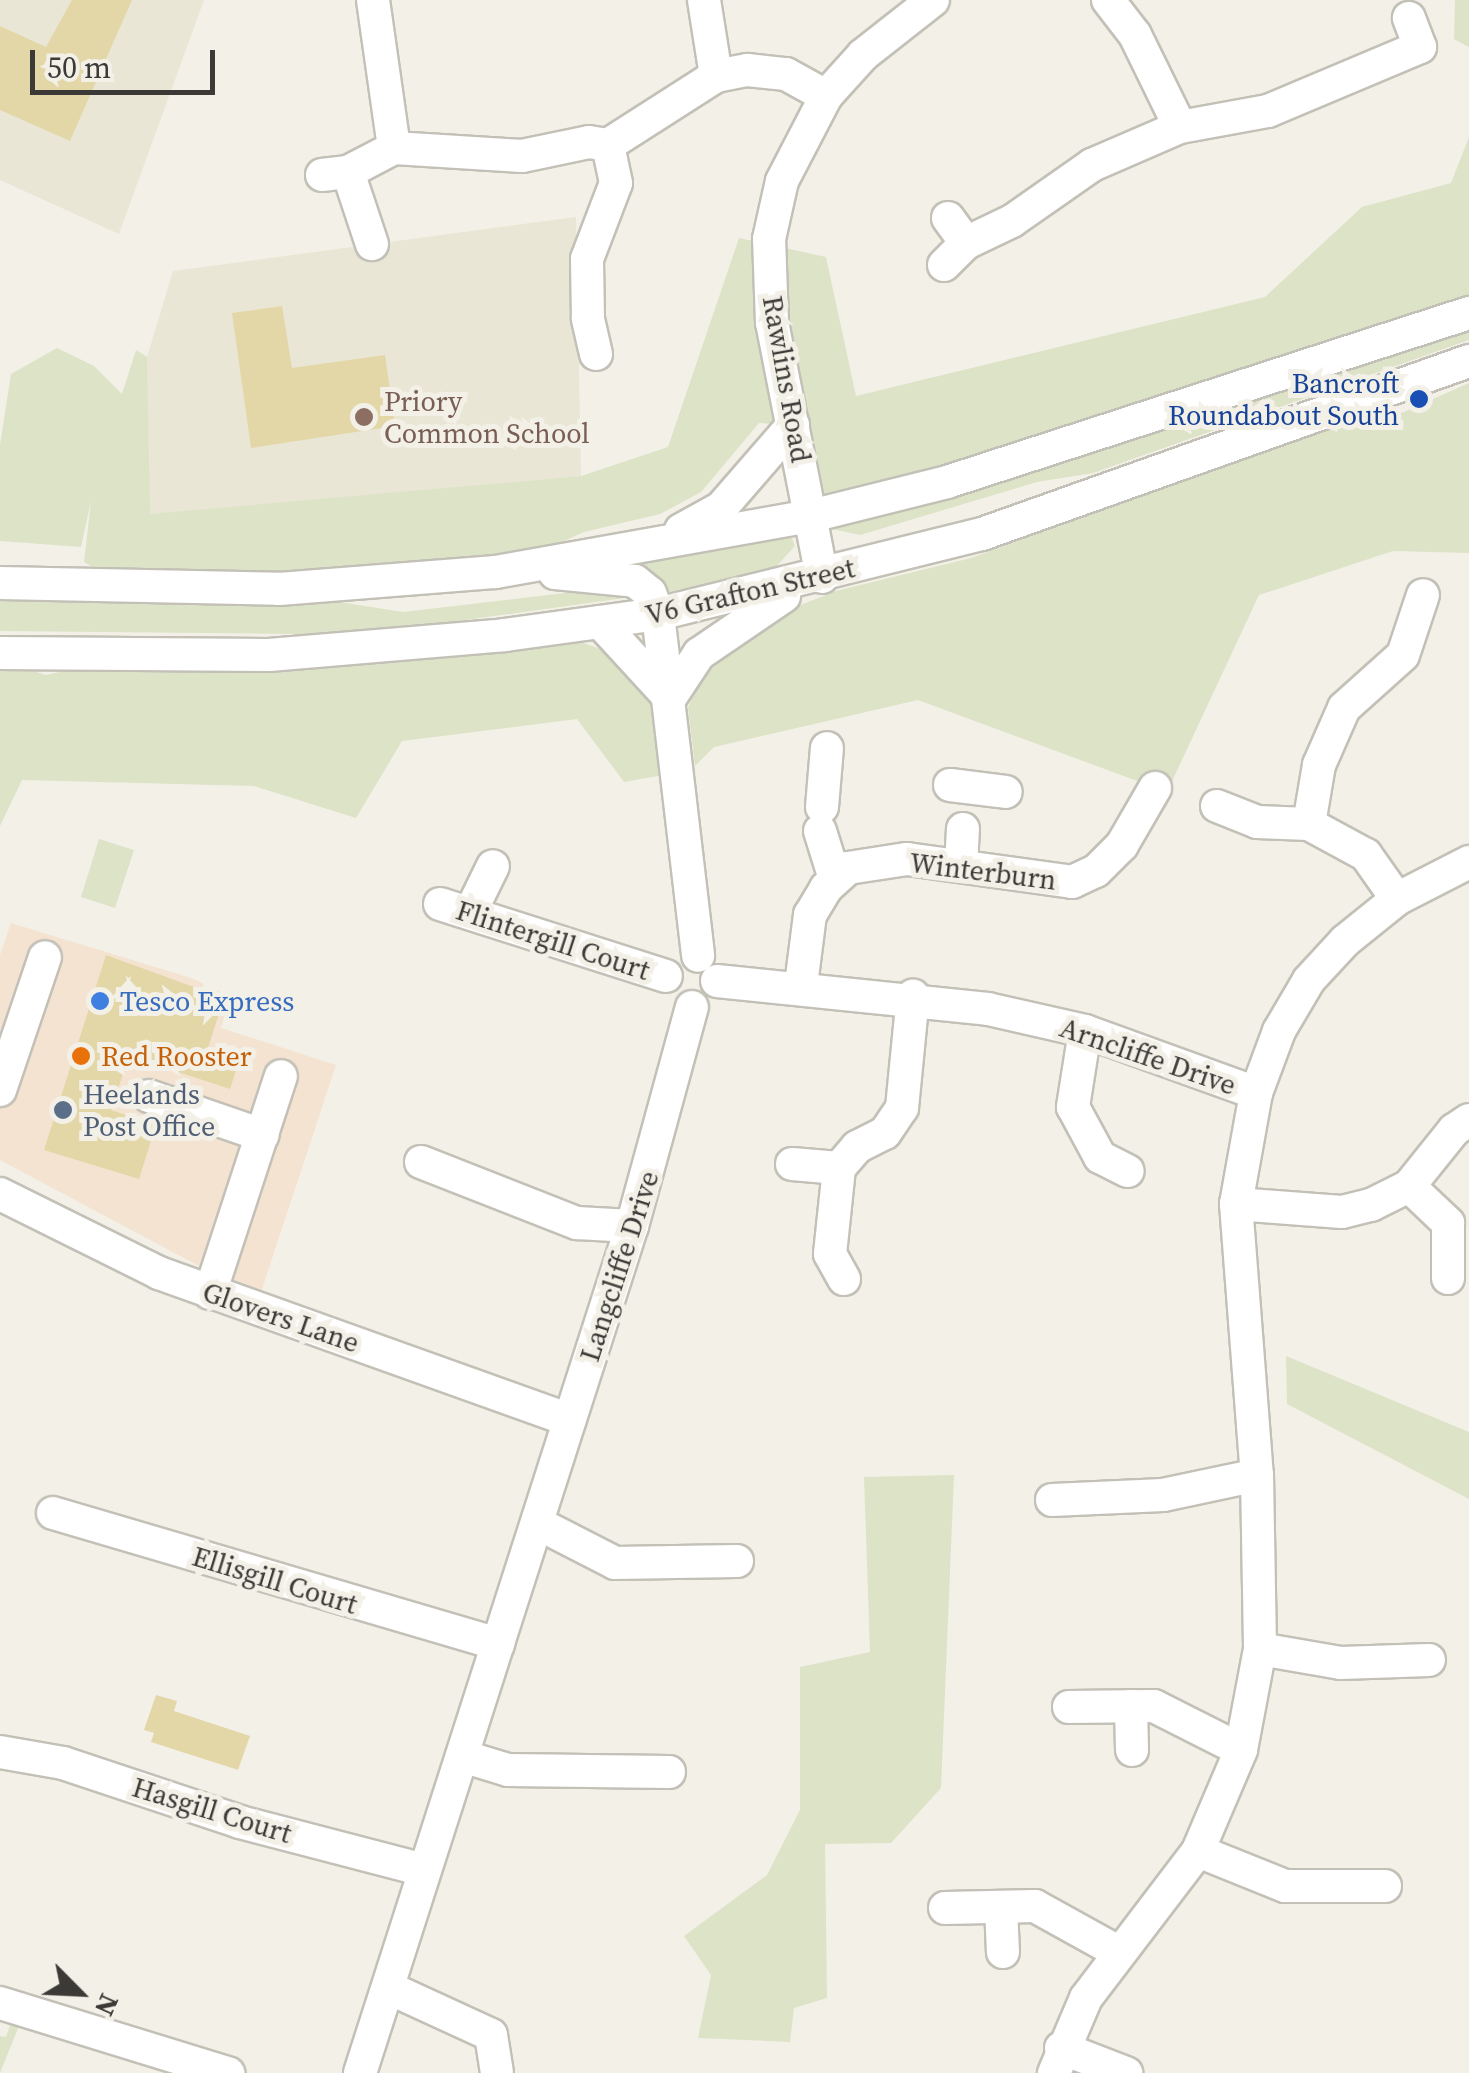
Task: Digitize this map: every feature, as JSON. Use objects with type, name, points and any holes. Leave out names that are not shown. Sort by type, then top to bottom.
[{"type":"street","points":[[373,0],[394,148]]},
{"type":"street","points":[[704,0],[716,76]]},
{"type":"street","name":"Rawlins Road","points":[[816,579],[811,516],[772,323],[768,239],[782,181],[826,96],[863,55],[934,0]]},
{"type":"street","points":[[1108,0],[1135,36],[1180,127]]},
{"type":"street","points":[[953,242],[1012,221],[1092,166],[1180,127],[1268,111],[1422,45]]},
{"type":"street","points":[[372,244],[335,173],[394,148],[522,156],[589,142],[608,145],[716,76],[786,74],[826,96]]},
{"type":"street","points":[[596,354],[588,318],[587,259],[616,183],[608,145]]},
{"type":"street","points":[[0,583],[280,589],[496,572],[811,516],[966,476],[1469,313]]},
{"type":"street","name":"V6 Grafton Street","points":[[0,653],[269,655],[658,614],[816,579],[982,534],[1469,361]]},
{"type":"street","points":[[658,544],[721,508],[793,425]]},
{"type":"street","points":[[496,572],[635,581],[650,593],[658,614],[708,968],[707,1002],[692,1007],[671,996],[666,976],[676,960],[708,968]]},
{"type":"street","points":[[670,698],[699,654],[726,631],[816,579]]},
{"type":"street","points":[[1309,824],[1319,765],[1344,708],[1404,655],[1423,595]]},
{"type":"street","points":[[600,622],[670,698]]},
{"type":"street","points":[[801,985],[810,915],[835,880],[821,819],[827,748]]},
{"type":"street","name":"Winterburn","points":[[835,880],[848,868],[907,859],[1072,882],[1096,871],[1122,845],[1155,788]]},
{"type":"street","points":[[960,866],[961,804],[1006,792]]},
{"type":"street","points":[[1216,806],[1258,822],[1309,824],[1366,855],[1397,899]]},
{"type":"street","points":[[1256,1093],[1279,1031],[1309,980],[1344,940],[1397,899],[1469,862]]},
{"type":"street","name":"Flintergill Court","points":[[494,866],[455,908],[666,976]]},
{"type":"street","points":[[0,1090],[45,957]]},
{"type":"street","name":"Arncliffe Drive","points":[[708,968],[801,985],[914,996],[1084,1032],[1256,1093],[1236,1204],[1257,1475],[1260,1648],[1241,1750],[1198,1851],[1118,1952],[1057,2061],[1126,2073]]},
{"type":"street","points":[[844,1279],[830,1254],[839,1168],[857,1147],[885,1133],[902,1108],[914,996]]},
{"type":"street","name":"Langcliffe Drive","points":[[360,2073],[632,1226],[692,1007]]},
{"type":"street","points":[[1084,1032],[1073,1107],[1100,1157],[1128,1171]]},
{"type":"street","points":[[210,1294],[281,1076]]},
{"type":"street","points":[[149,1096],[262,1134]]},
{"type":"street","points":[[1236,1204],[1342,1212],[1409,1186],[1454,1130],[1469,1120]]},
{"type":"street","points":[[421,1162],[576,1223],[632,1226]]},
{"type":"street","points":[[792,1164],[839,1168]]},
{"type":"street","points":[[1409,1186],[1448,1224],[1448,1278]]},
{"type":"street","name":"Glovers Lane","points":[[0,1194],[210,1294],[570,1420]]},
{"type":"street","points":[[1052,1500],[1163,1495],[1257,1475]]},
{"type":"street","name":"Ellisgill Court","points":[[53,1513],[498,1644]]},
{"type":"street","points":[[539,1524],[615,1562],[737,1560]]},
{"type":"street","points":[[1260,1648],[1341,1662],[1429,1660]]},
{"type":"street","points":[[1130,1706],[1132,1750]]},
{"type":"street","points":[[1069,1707],[1154,1706],[1241,1750]]},
{"type":"street","name":"Hasgill Court","points":[[0,1752],[63,1763],[240,1822],[424,1870]]},
{"type":"street","points":[[462,1756],[508,1770],[669,1772]]},
{"type":"street","points":[[1198,1851],[1285,1886],[1385,1886]]},
{"type":"street","points":[[945,1908],[1034,1906],[1118,1952]]},
{"type":"street","points":[[1001,1907],[1003,1952]]},
{"type":"street","points":[[388,1988],[491,2035],[496,2073]]},
{"type":"street","points":[[0,2003],[228,2073]]},
{"type":"shaded area","points":[[0,0],[204,0],[119,234],[0,180]]},
{"type":"shaded area","name":"Priory Common School","points":[[576,217],[581,476],[149,515],[147,357],[173,271]]},
{"type":"shaded area","points":[[11,923],[191,978],[230,996],[221,1028],[336,1065],[259,1298],[0,1160],[0,955]]},
{"type":"green space","points":[[1455,0],[1469,0],[1469,47],[1454,39]]},
{"type":"green space","points":[[1469,137],[1469,308],[811,516],[793,425],[759,423],[701,492],[660,514],[584,532],[496,572],[130,588],[84,562],[91,501],[81,547],[0,541],[0,445],[11,374],[57,348],[94,366],[122,394],[136,350],[147,357],[150,514],[581,476],[668,447],[739,238],[826,257],[856,396],[1265,297],[1362,207],[1451,183]],"holes":[[[771,299],[791,422],[765,378]]]},
{"type":"green space","points":[[1469,323],[1469,340],[1093,473],[1037,482],[860,535],[832,529],[835,522]]},
{"type":"green space","points":[[1469,383],[1469,553],[1393,551],[1259,595],[1167,792],[918,700],[714,747],[695,766],[688,708],[702,673],[768,618],[836,591],[971,558],[1313,434],[1404,412]]},
{"type":"green space","points":[[790,533],[795,546],[773,570],[668,592],[631,562]]},
{"type":"green space","points":[[608,588],[639,596],[444,623],[304,634],[0,631],[0,599],[314,598],[403,612]]},
{"type":"green space","points":[[583,643],[616,654],[647,686],[663,775],[624,782],[577,719],[402,741],[356,818],[254,786],[22,780],[0,826],[0,661],[46,675],[123,658]]},
{"type":"green space","points":[[99,839],[134,850],[115,908],[81,897]]},
{"type":"green space","points":[[1286,1356],[1469,1432],[1469,1499],[1287,1404]]},
{"type":"green space","points":[[954,1475],[941,1788],[891,1843],[825,1844],[827,1998],[794,2008],[790,2042],[698,2038],[711,1975],[684,1936],[767,1875],[800,1810],[800,1667],[870,1652],[864,1477]]},
{"type":"green space","points":[[16,2008],[25,2011],[0,2073],[0,2036],[6,2037]]},
{"type":"building","points":[[72,0],[132,0],[70,141],[0,110],[0,26],[46,47]]},
{"type":"building","points":[[282,306],[292,368],[385,355],[395,426],[251,448],[232,313]]},
{"type":"building","points":[[106,955],[224,998],[207,1051],[239,1061],[230,1089],[129,1056],[111,1110],[156,1125],[139,1179],[44,1150]]},
{"type":"building","points":[[156,1695],[177,1701],[174,1711],[250,1736],[238,1770],[151,1742],[154,1733],[144,1730]]},
{"type":"place","name":"Bancroft Roundabout South","points":[[1419,399]]},
{"type":"place","name":"Priory Common School","points":[[364,417]]},
{"type":"place","name":"Tesco Express","points":[[100,1001]]},
{"type":"place","name":"Red Rooster","points":[[81,1056]]},
{"type":"place","name":"Heelands Post Office","points":[[63,1110]]}]
